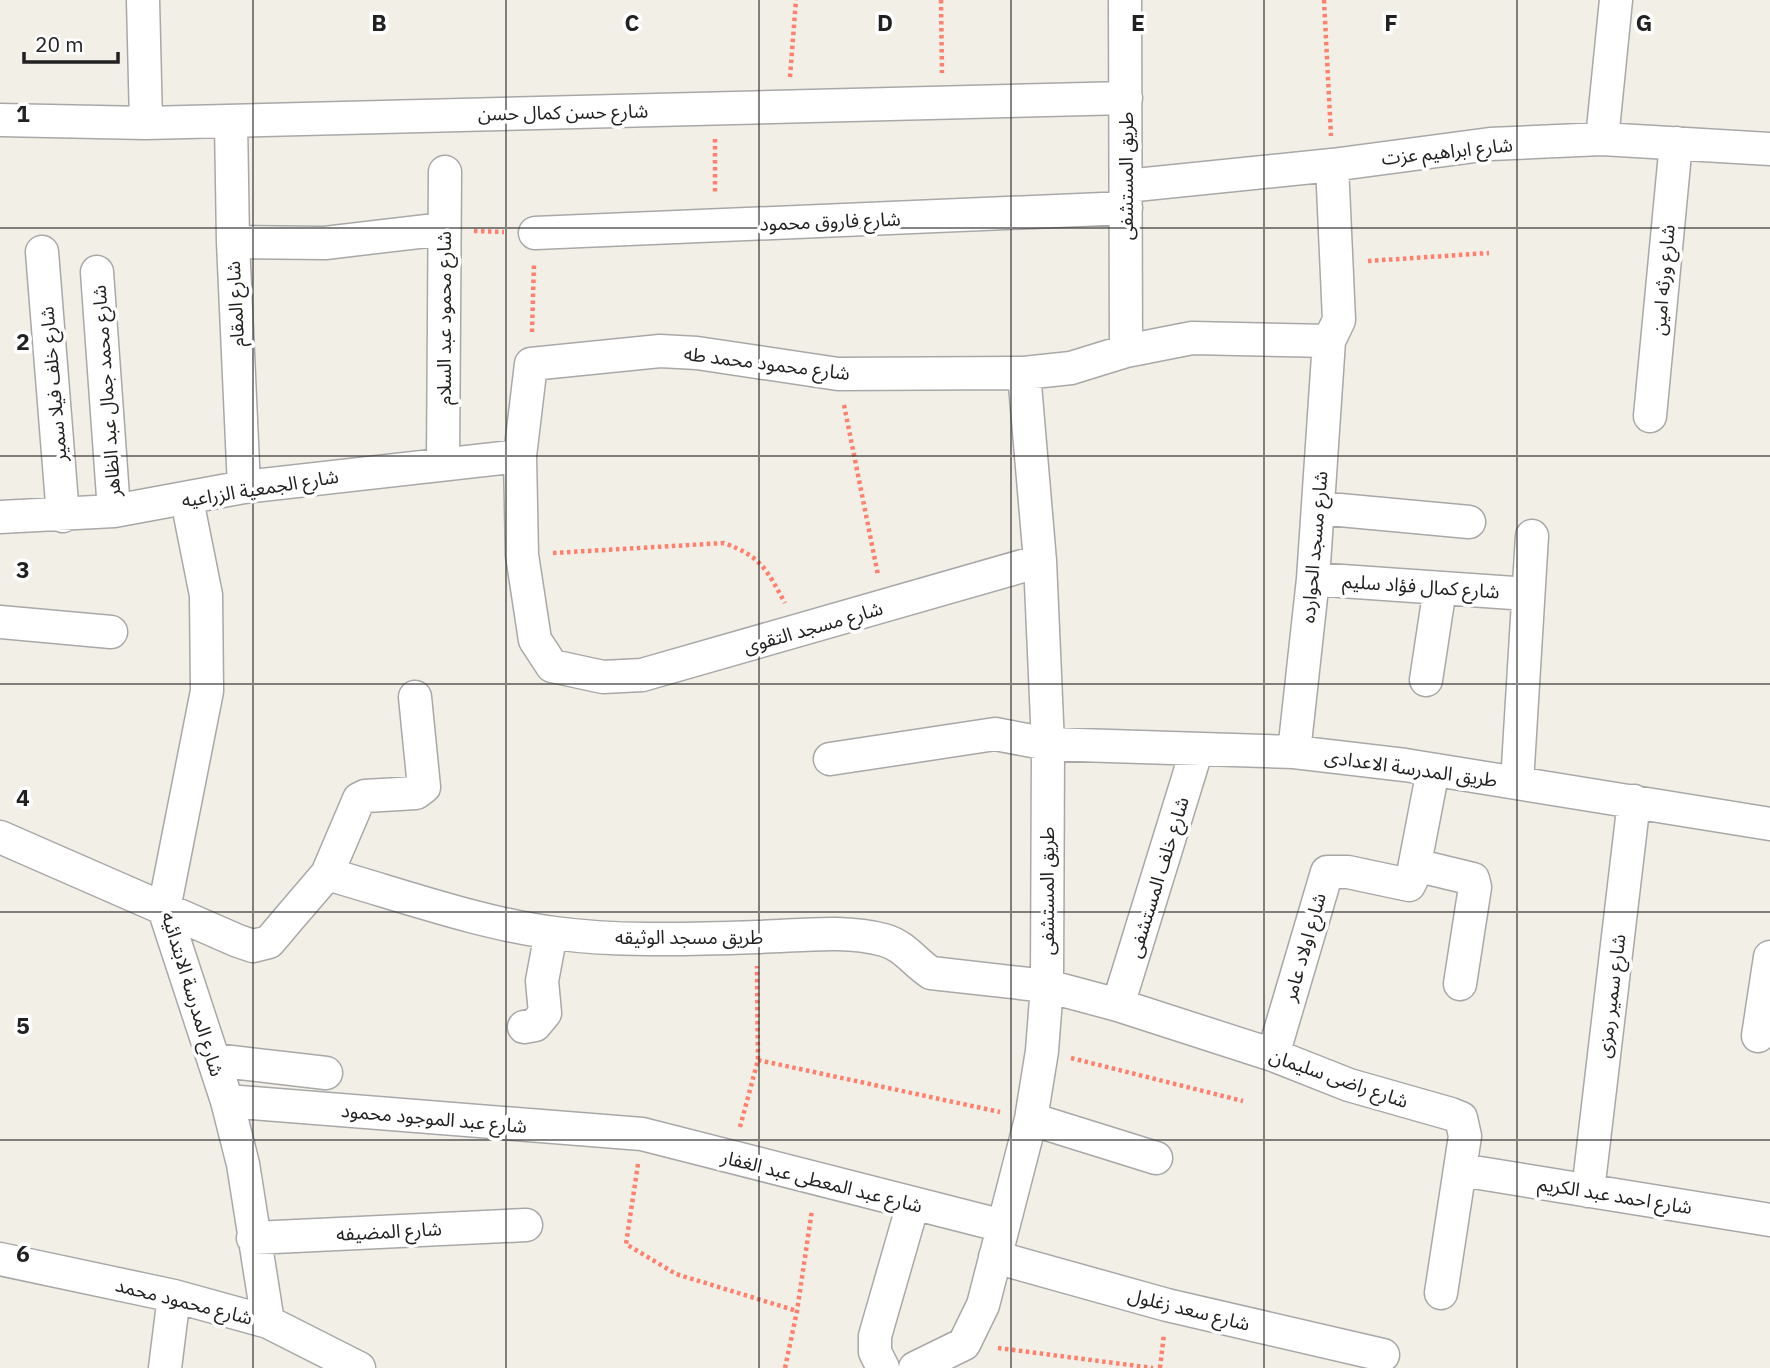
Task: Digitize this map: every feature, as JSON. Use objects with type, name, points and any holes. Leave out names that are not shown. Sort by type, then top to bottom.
[{"type":"street","points":[[143,0],[146,123]]},
{"type":"street","name":"طريق المستشفى","points":[[1125,0],[1126,351]]},
{"type":"street","points":[[1602,139],[1616,0]]},
{"type":"street","name":"شارع حسن كمال حسن","points":[[0,120],[146,123],[1126,97]]},
{"type":"street","name":"شارع المقام","points":[[231,121],[233,242],[244,487]]},
{"type":"street","name":"شارع ابراهيم عزت","points":[[1126,197],[1490,144],[1602,139],[1770,149]]},
{"type":"street","name":"شارع ورثه امين","points":[[1650,416],[1676,143]]},
{"type":"street","name":"شارع مسجد الحوارده","points":[[1294,752],[1313,579],[1329,341],[1339,320],[1339,262],[1332,165]]},
{"type":"street","name":"شارع محمود عبد السلام","points":[[443,463],[445,173]]},
{"type":"street","name":"شارع فاروق محمود","points":[[535,233],[716,226],[1126,197]]},
{"type":"street","points":[[233,242],[326,243],[444,229]]},
{"type":"street","name":"شارع خلف فيلا سمير","points":[[42,252],[63,516]]},
{"type":"street","name":"شارع محمد جمال عبد الظاهر","points":[[97,272],[114,511]]},
{"type":"street","name":"شارع محمود محمد طه","points":[[531,364],[660,351],[697,353],[838,374],[1024,373],[1072,368],[1126,351],[1192,338],[1329,341]]},
{"type":"street","name":"شارع مسجد التقوى","points":[[531,364],[520,456],[522,555],[534,640],[552,666],[603,677],[642,675],[1040,561]]},
{"type":"street","name":"طريق المستشفى","points":[[964,1344],[983,1306],[1031,1119],[1042,1051],[1047,986],[1048,744],[1040,561],[1024,373]]},
{"type":"street","name":"شارع الجمعية الزراعيه","points":[[0,517],[63,516],[114,511],[187,500],[244,487],[520,456]]},
{"type":"street","name":"شارع المدرسة الابتدائيه","points":[[187,500],[206,595],[207,691],[164,909],[227,1101],[243,1164],[268,1322]]},
{"type":"street","points":[[1318,508],[1469,522]]},
{"type":"street","points":[[1517,783],[1532,536]]},
{"type":"street","name":"شارع كمال فؤاد سليم","points":[[1313,579],[1528,594]]},
{"type":"street","points":[[1426,680],[1440,588]]},
{"type":"street","points":[[0,622],[111,632]]},
{"type":"street","points":[[0,837],[238,941],[253,946],[269,942],[327,874],[359,799],[365,796],[416,793],[424,787],[415,696]]},
{"type":"street","name":"طريق المدرسة الاعدادى","points":[[830,759],[995,734],[1048,744],[1294,752],[1433,770],[1770,824]]},
{"type":"street","name":"شارع خلف المستشفى","points":[[1118,1005],[1197,749]]},
{"type":"street","points":[[1433,770],[1415,865],[1472,879],[1475,887],[1460,984]]},
{"type":"street","name":"شارع سمير رمزى","points":[[1588,1191],[1634,801]]},
{"type":"street","name":"شارع اولاد عامر","points":[[1273,1055],[1327,872],[1348,872],[1401,885],[1409,884],[1415,865]]},
{"type":"street","name":"طريق مسجد الوثيقه","points":[[327,874],[551,933],[596,937],[757,937],[824,933],[884,940],[908,952],[918,965],[931,973],[1047,986]]},
{"type":"street","points":[[524,1027],[535,1025],[545,1013],[542,981],[551,933]]},
{"type":"street","points":[[1758,1036],[1770,957]]},
{"type":"street","name":"شارع راضى سليمان","points":[[1047,986],[1118,1005],[1273,1055],[1349,1085],[1461,1118],[1465,1136],[1441,1293]]},
{"type":"street","points":[[214,1060],[326,1073]]},
{"type":"street","name":"شارع عبد الموجود محمود","points":[[227,1101],[642,1135]]},
{"type":"street","points":[[1031,1119],[1156,1158]]},
{"type":"street","name":"شارع عبد المعطى عبد الغفار","points":[[642,1135],[1003,1226]]},
{"type":"street","name":"شارع احمد عبد الكريم","points":[[1461,1170],[1770,1220]]},
{"type":"street","points":[[883,1368],[875,1352],[875,1336],[913,1204]]},
{"type":"street","name":"شارع المضيفه","points":[[253,1238],[526,1225]]},
{"type":"street","name":"شارع سعد زغلول","points":[[995,1256],[1167,1305],[1383,1355]]},
{"type":"street","name":"شارع محمود محمد","points":[[0,1259],[174,1296],[268,1322],[359,1368]]},
{"type":"street","points":[[165,1368],[174,1296]]},
{"type":"street","points":[[915,1368],[964,1344]]},
{"type":"path","points":[[787,106],[796,0]]},
{"type":"path","points":[[941,0],[942,102]]},
{"type":"path","points":[[1324,0],[1332,165]]},
{"type":"path","points":[[715,108],[716,226]]},
{"type":"path","points":[[444,229],[535,233],[531,364]]},
{"type":"path","points":[[1339,262],[1489,253]]},
{"type":"path","points":[[838,374],[884,607]]},
{"type":"path","points":[[522,555],[724,544],[746,551],[762,562],[801,631]]},
{"type":"path","points":[[732,1158],[758,1060],[757,937]]},
{"type":"path","points":[[1042,1051],[1243,1101]]},
{"type":"path","points":[[758,1060],[1031,1119]]},
{"type":"path","points":[[642,1135],[626,1244],[677,1274],[797,1311]]},
{"type":"path","points":[[785,1368],[797,1311],[817,1179]]},
{"type":"path","points":[[964,1344],[1153,1368]]}]
